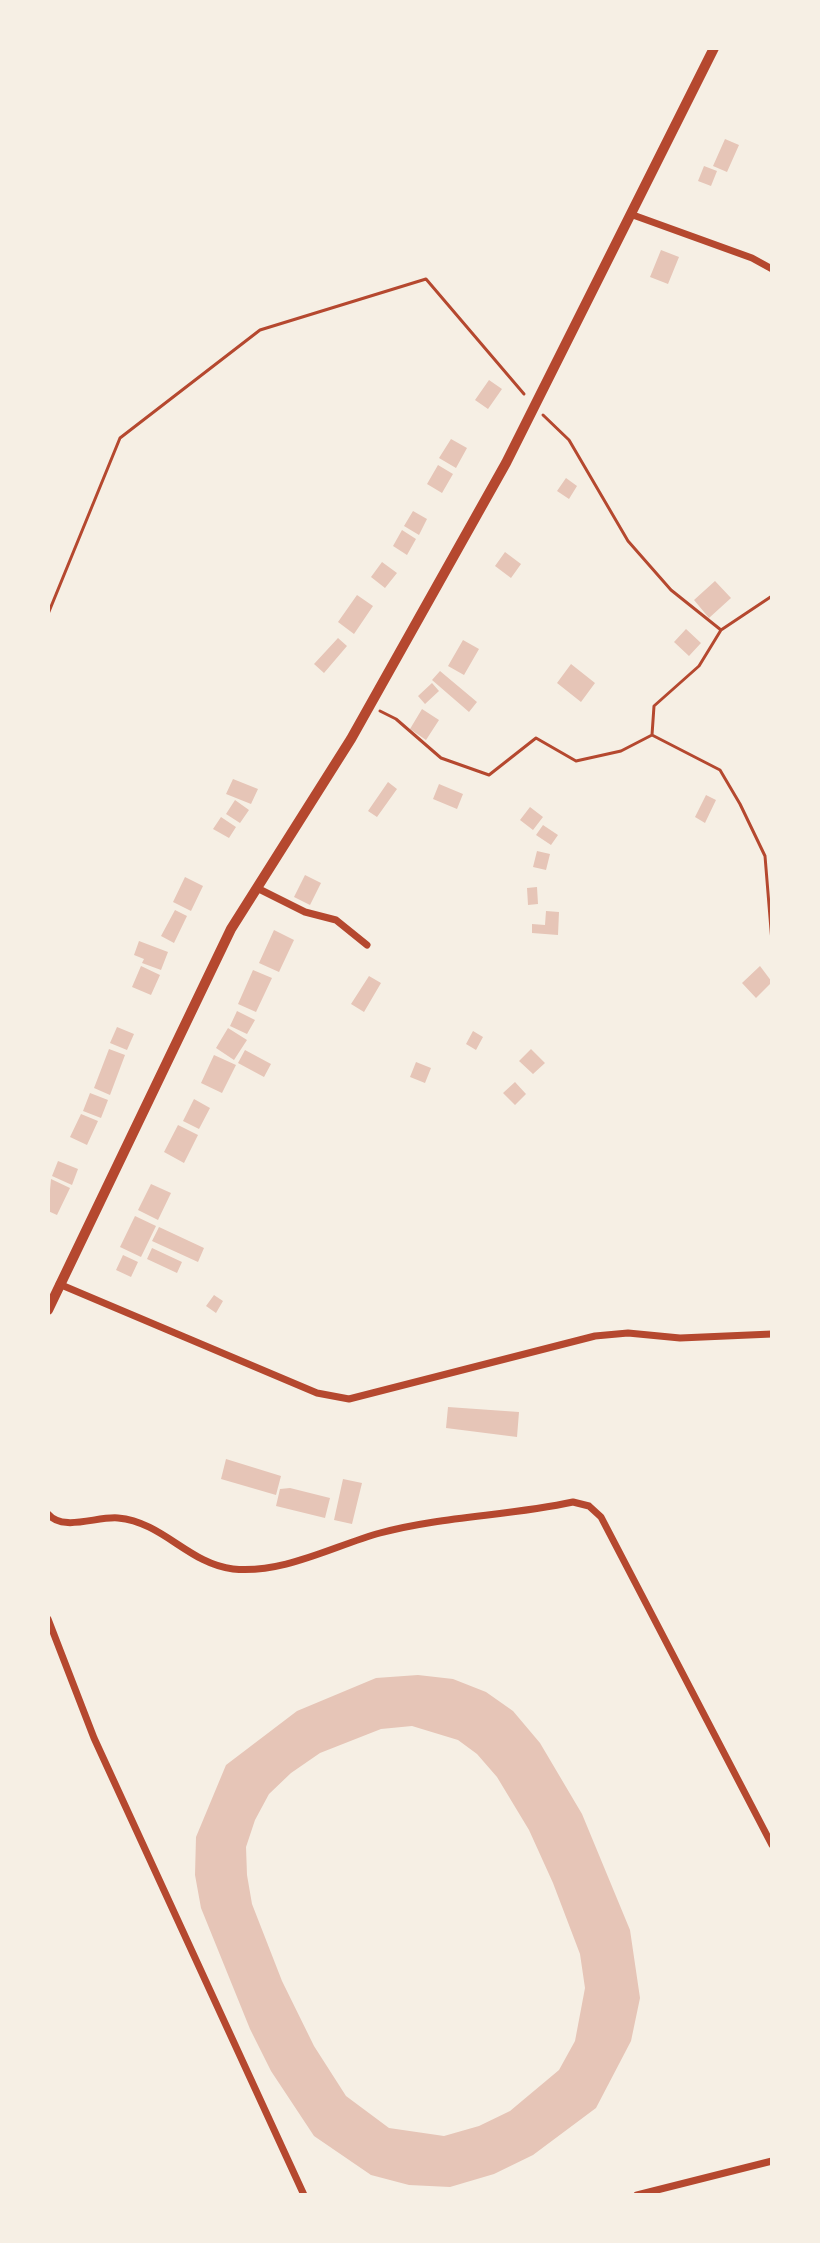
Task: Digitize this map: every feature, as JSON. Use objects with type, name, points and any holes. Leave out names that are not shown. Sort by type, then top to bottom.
[{"type":"main road","points":[[48,1310],[231,929],[370,705],[535,406],[714,48]]},
{"type":"street","points":[[633,215],[752,258],[772,269]]},
{"type":"street","points":[[257,888],[305,912],[336,920],[367,945]]},
{"type":"street","points":[[59,1284],[317,1393],[349,1399],[595,1336],[628,1333],[680,1338],[772,1334]]},
{"type":"street","points":[[48,1514],[62,1522],[117,1517],[141,1523],[212,1564],[235,1569],[293,1562],[382,1532],[573,1502],[589,1506],[601,1517],[772,1845]]},
{"type":"street","points":[[48,1619],[94,1738],[304,2195]]},
{"type":"street","points":[[637,2195],[772,2161]]},
{"type":"path","points":[[48,614],[120,438],[260,330],[426,279],[535,406],[569,440],[628,541],[671,590],[721,630]]},
{"type":"path","points":[[652,735],[654,706],[699,666],[721,630],[772,596]]},
{"type":"path","points":[[370,705],[396,719],[441,758],[489,775],[536,738],[576,761],[621,751],[652,735]]},
{"type":"path","points":[[652,735],[720,770],[740,804],[765,856],[772,942]]},
{"type":"building","points":[[725,139],[739,145],[727,172],[713,166]]},
{"type":"building","points":[[704,166],[717,171],[711,186],[698,181]]},
{"type":"building","points":[[661,250],[679,257],[668,284],[650,277]]},
{"type":"building","points":[[489,380],[502,389],[488,409],[475,400]]},
{"type":"building","points":[[451,439],[467,448],[456,468],[439,458]]},
{"type":"building","points":[[438,465],[453,474],[442,493],[427,484]]},
{"type":"building","points":[[566,478],[577,486],[569,499],[557,491]]},
{"type":"building","points":[[413,511],[427,519],[419,535],[404,526]]},
{"type":"building","points":[[402,530],[416,539],[407,555],[393,546]]},
{"type":"building","points":[[505,552],[521,564],[511,578],[495,566]]},
{"type":"building","points":[[382,562],[397,573],[385,588],[371,577]]},
{"type":"building","points":[[715,581],[731,598],[709,618],[694,600]]},
{"type":"building","points":[[357,595],[373,606],[354,634],[338,622]]},
{"type":"building","points":[[686,629],[701,643],[689,656],[674,642]]},
{"type":"building","points":[[338,638],[347,646],[324,673],[314,664]]},
{"type":"building","points":[[463,640],[479,649],[464,675],[448,666]]},
{"type":"building","points":[[571,664],[595,683],[581,702],[557,683]]},
{"type":"building","points":[[440,671],[477,702],[469,712],[432,680]]},
{"type":"building","points":[[432,683],[439,691],[425,704],[418,696]]},
{"type":"building","points":[[422,709],[439,720],[426,740],[410,729]]},
{"type":"building","points":[[233,779],[258,789],[251,804],[226,794]]},
{"type":"building","points":[[388,782],[397,789],[377,817],[368,811]]},
{"type":"building","points":[[439,784],[463,794],[457,809],[433,799]]},
{"type":"building","points":[[706,795],[716,800],[705,823],[695,817]]},
{"type":"building","points":[[235,800],[249,810],[240,823],[226,814]]},
{"type":"building","points":[[530,807],[543,817],[533,830],[520,820]]},
{"type":"building","points":[[221,817],[236,827],[229,838],[213,829]]},
{"type":"building","points":[[543,825],[558,835],[551,845],[536,835]]},
{"type":"building","points":[[537,851],[550,854],[546,870],[533,867]]},
{"type":"building","points":[[305,875],[321,883],[310,905],[294,897]]},
{"type":"building","points":[[185,877],[203,886],[191,911],[173,902]]},
{"type":"building","points":[[537,887],[538,904],[528,905],[527,888]]},
{"type":"building","points":[[175,910],[187,916],[174,943],[161,936]]},
{"type":"building","points":[[546,911],[559,912],[558,935],[532,933],[532,924],[545,925]]},
{"type":"building","points":[[274,930],[294,940],[279,972],[259,963]]},
{"type":"building","points":[[139,941],[168,952],[161,970],[142,963],[144,959],[134,955]]},
{"type":"building","points":[[141,966],[160,975],[151,995],[132,987]]},
{"type":"building","points":[[760,966],[772,982],[756,998],[742,983]]},
{"type":"building","points":[[253,970],[272,978],[256,1012],[238,1004]]},
{"type":"building","points":[[369,976],[381,983],[364,1012],[351,1004]]},
{"type":"building","points":[[237,1011],[255,1020],[247,1034],[230,1026]]},
{"type":"building","points":[[117,1027],[134,1034],[127,1050],[110,1043]]},
{"type":"building","points":[[228,1028],[247,1040],[234,1060],[216,1048]]},
{"type":"building","points":[[473,1031],[483,1037],[476,1050],[466,1044]]},
{"type":"building","points":[[109,1049],[125,1055],[110,1095],[94,1088]]},
{"type":"building","points":[[531,1049],[545,1063],[533,1074],[519,1061]]},
{"type":"building","points":[[245,1050],[271,1064],[264,1077],[238,1063]]},
{"type":"building","points":[[214,1055],[236,1065],[222,1093],[201,1083]]},
{"type":"building","points":[[416,1062],[431,1068],[425,1083],[410,1077]]},
{"type":"building","points":[[515,1082],[526,1094],[515,1105],[503,1093]]},
{"type":"building","points":[[90,1093],[108,1100],[101,1118],[83,1111]]},
{"type":"building","points":[[194,1099],[210,1108],[199,1129],[183,1121]]},
{"type":"building","points":[[81,1114],[98,1121],[87,1145],[70,1137]]},
{"type":"building","points":[[178,1125],[198,1135],[184,1163],[164,1152]]},
{"type":"building","points":[[58,1161],[78,1169],[72,1185],[52,1176]]},
{"type":"building","points":[[51,1179],[70,1188],[57,1215],[48,1211]]},
{"type":"building","points":[[151,1184],[171,1193],[158,1220],[138,1210]]},
{"type":"building","points":[[135,1216],[156,1226],[141,1257],[120,1247]]},
{"type":"building","points":[[159,1227],[204,1248],[198,1262],[152,1241]]},
{"type":"building","points":[[152,1248],[182,1262],[177,1273],[147,1259]]},
{"type":"building","points":[[123,1255],[138,1262],[131,1277],[116,1270]]},
{"type":"building","points":[[214,1295],[223,1301],[216,1313],[206,1306]]},
{"type":"building","points":[[448,1407],[519,1412],[517,1437],[446,1428]]},
{"type":"building","points":[[226,1459],[281,1476],[276,1495],[221,1479]]},
{"type":"building","points":[[343,1479],[362,1483],[352,1524],[334,1520]]},
{"type":"building","points":[[290,1488],[330,1498],[325,1518],[276,1506],[280,1489]]},
{"type":"building","points":[[418,1675],[453,1679],[486,1692],[513,1711],[540,1743],[582,1814],[630,1930],[640,1998],[631,2041],[596,2108],[533,2155],[494,2174],[450,2187],[409,2185],[371,2175],[314,2136],[271,2071],[250,2029],[201,1908],[195,1875],[196,1837],[226,1765],[297,1711],[376,1678]],"holes":[[[412,1726],[458,1740],[477,1754],[497,1777],[529,1830],[580,1954],[585,1988],[575,2041],[559,2070],[510,2111],[479,2126],[444,2136],[389,2128],[346,2096],[314,2046],[282,1981],[252,1904],[246,1847],[255,1820],[269,1794],[291,1773],[320,1753],[381,1729]]]}]
